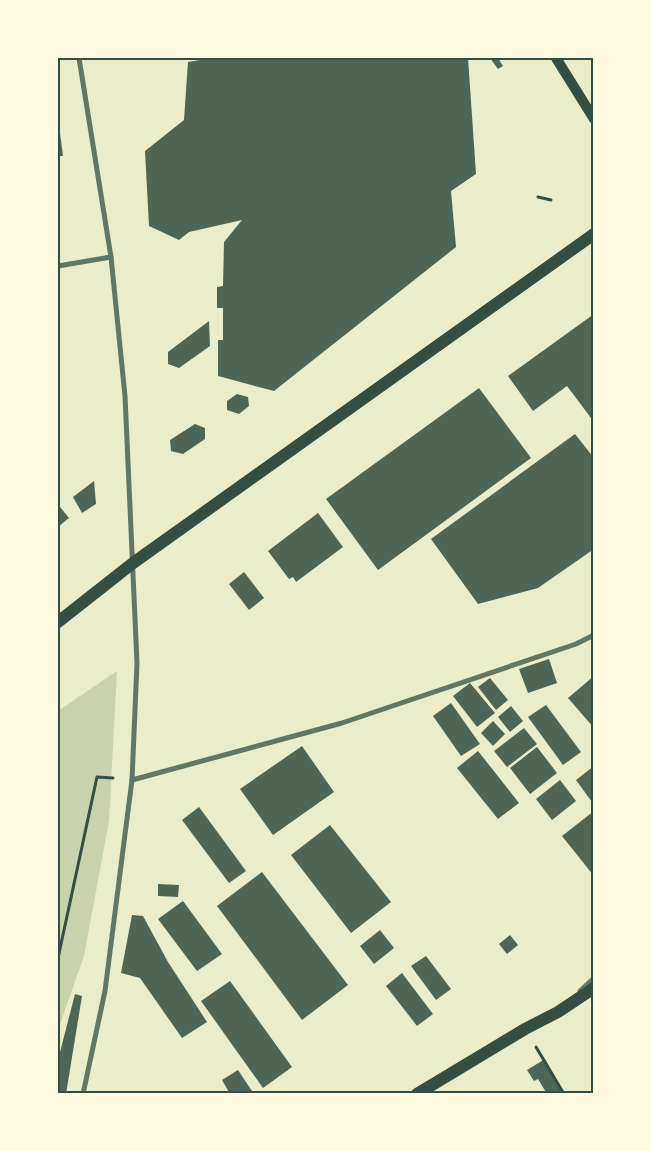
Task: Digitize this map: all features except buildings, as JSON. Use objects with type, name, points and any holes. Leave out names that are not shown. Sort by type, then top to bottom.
[{"type":"main road","points":[[556,58],[594,119]]},
{"type":"main road","points":[[58,622],[133,563],[594,234]]},
{"type":"main road","points":[[418,1094],[525,1029],[558,1012],[594,988]]},
{"type":"street","points":[[79,58],[111,257],[125,396],[137,663],[132,780],[105,990],[83,1094]]},
{"type":"street","points":[[58,266],[111,257]]},
{"type":"street","points":[[132,780],[342,723],[576,644],[594,636]]},
{"type":"street","points":[[558,1012],[594,978]]},
{"type":"path","points":[[538,196],[551,200]]},
{"type":"path","points":[[58,958],[97,777],[132,780]]},
{"type":"path","points":[[525,1029],[564,1094]]},
{"type":"green space","points":[[117,671],[109,821],[84,956],[58,1030],[58,711]]}]
